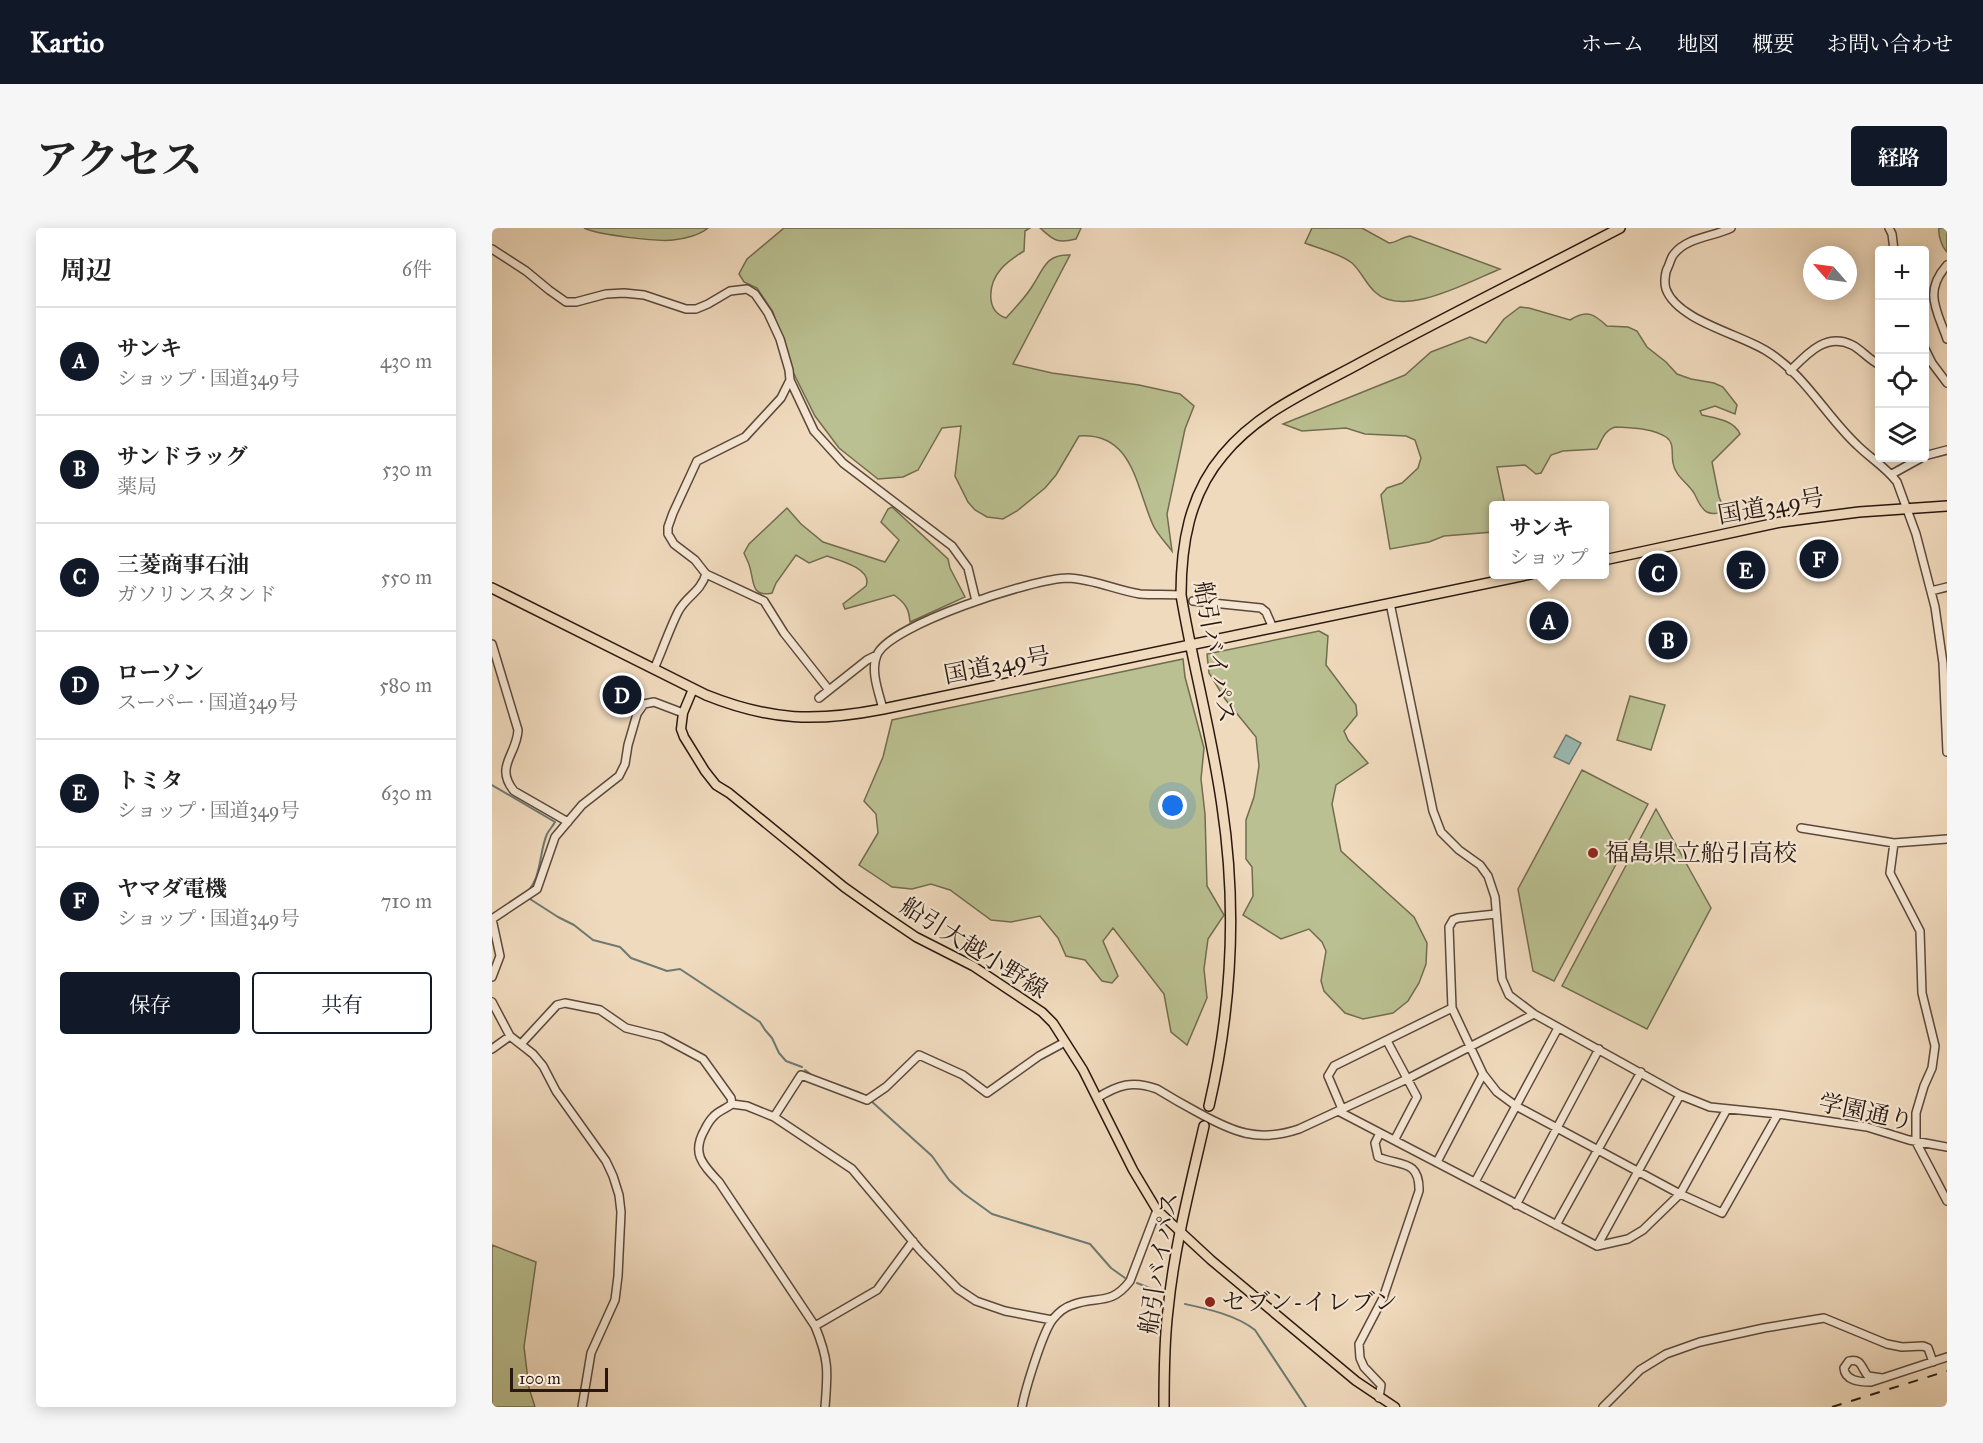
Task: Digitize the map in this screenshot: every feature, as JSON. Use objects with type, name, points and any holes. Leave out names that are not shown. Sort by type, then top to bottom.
[{"type":"highway","name":"船引バイパス","points":[[1209,1106],[1228,990],[1232,923],[1222,806],[1181,595],[1181,561],[1187,526],[1197,498],[1208,476],[1222,456],[1256,422],[1277,408],[1392,345],[1620,228]]},
{"type":"highway","name":"国道349号","points":[[1609,559],[1781,522],[1828,515],[1947,506]]},
{"type":"highway","name":"国道349号","points":[[492,588],[693,689],[734,706],[782,717],[840,717],[1507,579]]},
{"type":"highway","name":"船引バイパス","points":[[1164,1407],[1168,1312],[1180,1232],[1204,1126]]},
{"type":"main road","points":[[683,713],[693,689]]},
{"type":"main road","name":"船引大越小野線","points":[[683,713],[681,729],[684,737],[716,785],[829,874],[915,937],[974,966],[1042,1012],[1053,1023],[1065,1042],[1097,1098],[1143,1190],[1157,1210],[1211,1260],[1356,1381],[1395,1407]]},
{"type":"street","points":[[1731,228],[1690,242],[1674,254],[1666,272],[1666,289],[1677,305],[1691,315],[1764,350],[1782,362],[1826,408],[1856,445],[1892,474],[1908,508],[1931,591],[1943,663],[1947,752]]},
{"type":"street","points":[[1889,228],[1894,246]]},
{"type":"street","points":[[492,249],[526,271],[566,302],[624,293],[644,295],[686,309],[696,309],[730,291],[747,290],[755,294],[772,321],[784,352],[790,380],[814,431],[843,463],[952,546],[968,568],[976,601]]},
{"type":"street","points":[[1947,265],[1932,291],[1947,339]]},
{"type":"street","points":[[1790,371],[1817,345],[1839,341],[1851,344],[1875,362]]},
{"type":"street","points":[[1929,361],[1947,383]]},
{"type":"street","points":[[790,380],[781,398],[745,437],[697,461],[686,481],[668,527],[668,534],[674,544],[695,560],[706,574],[764,601],[784,633],[829,690]]},
{"type":"street","points":[[1929,455],[1947,450]]},
{"type":"street","points":[[1892,474],[1914,462]]},
{"type":"street","points":[[654,669],[678,612],[686,600],[702,586],[706,574]]},
{"type":"street","points":[[819,698],[867,660],[877,655],[886,644],[937,615],[1039,582],[1066,578],[1078,579],[1141,594],[1181,595]]},
{"type":"street","points":[[1931,591],[1947,587]]},
{"type":"street","points":[[1193,601],[1261,608],[1266,612],[1273,628]]},
{"type":"street","name":"学園通り","points":[[1390,603],[1433,811],[1441,832],[1458,850],[1480,865],[1488,876],[1492,886],[1504,986],[1514,999],[1558,1028],[1680,1095],[1710,1107],[1867,1127],[1916,1142],[1947,1147]]},
{"type":"street","points":[[492,644],[518,730],[517,744],[506,765],[508,784],[514,791],[568,822]]},
{"type":"street","points":[[877,655],[875,673],[884,709]]},
{"type":"street","points":[[492,976],[500,956],[492,919],[537,889],[555,837],[582,805],[615,780],[622,770],[636,714],[644,704],[654,702],[683,713]]},
{"type":"street","points":[[1801,828],[1894,843],[1947,839]]},
{"type":"street","points":[[1894,843],[1890,873],[1920,931],[1922,993],[1935,1046],[1932,1068],[1916,1113],[1916,1142],[1947,1201]]},
{"type":"street","points":[[1496,915],[1458,918],[1453,920],[1449,927],[1452,1008],[1483,1074],[1497,1092],[1516,1106],[1680,1194],[1722,1213],[1778,1114]]},
{"type":"street","points":[[492,1002],[510,1036],[543,1066],[556,1091],[606,1161],[619,1194],[621,1212],[615,1299],[591,1353],[582,1407]]},
{"type":"street","points":[[521,1044],[557,1005],[565,1003],[600,1010],[626,1029],[662,1037],[704,1059],[731,1098],[732,1104]]},
{"type":"street","points":[[1452,1008],[1334,1066],[1328,1076],[1340,1110],[1597,1246],[1628,1239],[1643,1230],[1680,1194],[1727,1109]]},
{"type":"street","points":[[1097,1098],[1124,1085],[1148,1085],[1231,1130],[1258,1136],[1287,1133],[1407,1079],[1534,1014]]},
{"type":"street","points":[[1475,1182],[1558,1028]]},
{"type":"street","points":[[492,1049],[510,1036]]},
{"type":"street","points":[[1387,1041],[1417,1097],[1395,1139]]},
{"type":"street","points":[[774,1117],[801,1074],[867,1100],[886,1087],[919,1055],[963,1075],[987,1093],[1039,1056],[1065,1042]]},
{"type":"street","points":[[1516,1205],[1599,1049]]},
{"type":"street","points":[[1556,1225],[1641,1072]]},
{"type":"street","points":[[1437,1162],[1483,1074]]},
{"type":"street","points":[[1597,1246],[1680,1095]]},
{"type":"street","points":[[825,1407],[828,1369],[825,1351],[815,1326],[719,1182],[704,1166],[698,1153],[700,1138],[709,1121],[714,1115],[732,1104],[747,1106],[774,1117],[852,1169],[913,1241],[958,1289],[976,1301],[1005,1311],[1052,1320]]},
{"type":"street","points":[[1379,1398],[1381,1385],[1364,1367],[1360,1358],[1359,1344],[1383,1298],[1419,1191],[1420,1181],[1412,1168],[1404,1163],[1378,1157],[1375,1143],[1380,1133]]},
{"type":"street","points":[[1022,1407],[1038,1353],[1052,1320],[1071,1305],[1114,1297],[1124,1290],[1145,1245],[1157,1210]]},
{"type":"street","points":[[815,1326],[878,1290],[913,1241]]},
{"type":"street","points":[[1604,1407],[1640,1370],[1666,1354],[1700,1342],[1824,1318],[1887,1344],[1928,1348],[1933,1362]]},
{"type":"street","points":[[1882,1378],[1868,1376],[1862,1364],[1856,1360],[1849,1361],[1844,1368],[1848,1378],[1862,1382],[1882,1378],[1947,1357]]},
{"type":"green space","points":[[584,228],[708,228],[692,236],[665,240],[615,235]]},
{"type":"green space","points":[[784,228],[1030,228],[1025,231],[1024,251],[1001,269],[991,289],[995,310],[1006,318],[1027,294],[1047,263],[1056,257],[1070,255],[1013,364],[1052,373],[1139,385],[1180,394],[1194,406],[1185,429],[1167,514],[1172,551],[1153,525],[1136,479],[1122,452],[1111,443],[1097,437],[1079,436],[1056,475],[1045,488],[1017,511],[1003,519],[987,517],[975,510],[968,502],[955,476],[961,426],[942,428],[918,470],[903,477],[878,479],[839,448],[815,416],[792,370],[773,312],[757,288],[744,282],[739,274],[747,259]]},
{"type":"green space","points":[[1040,228],[1081,228],[1076,239],[1060,241],[1052,238]]},
{"type":"green space","points":[[1312,228],[1362,228],[1389,243],[1410,236],[1500,269],[1455,289],[1419,300],[1387,299],[1372,289],[1352,263],[1305,243]]},
{"type":"green space","points":[[1939,228],[1947,228],[1947,252],[1941,241]]},
{"type":"green space","points":[[1520,307],[1570,320],[1590,314],[1607,326],[1628,327],[1637,331],[1647,347],[1677,374],[1723,387],[1737,405],[1735,414],[1715,406],[1700,411],[1702,415],[1729,423],[1740,434],[1712,462],[1719,497],[1725,511],[1711,513],[1702,508],[1694,493],[1676,472],[1669,439],[1648,430],[1616,427],[1606,432],[1597,449],[1563,451],[1551,455],[1541,473],[1536,474],[1525,465],[1497,467],[1504,501],[1489,501],[1489,532],[1444,536],[1429,542],[1390,549],[1381,495],[1387,488],[1402,483],[1418,468],[1421,458],[1415,440],[1406,436],[1365,434],[1346,428],[1302,431],[1283,424],[1405,375],[1431,352],[1470,337],[1486,343],[1504,319]]},
{"type":"green space","points":[[892,507],[948,559],[950,568],[965,597],[910,622],[906,606],[894,595],[845,609],[843,604],[866,586],[865,575],[854,566],[827,556],[809,563],[796,555],[776,583],[772,593],[765,594],[757,591],[744,553],[749,544],[787,508],[801,524],[823,542],[885,562],[899,540],[881,522],[888,509]]},
{"type":"green space","points":[[1319,631],[1328,636],[1326,665],[1356,705],[1357,715],[1344,731],[1348,740],[1368,763],[1336,785],[1332,804],[1341,851],[1414,917],[1427,943],[1426,964],[1419,983],[1408,1001],[1393,1013],[1363,1019],[1345,1013],[1324,991],[1321,981],[1326,951],[1322,942],[1309,929],[1281,939],[1243,915],[1253,896],[1252,867],[1246,859],[1246,820],[1254,797],[1259,766],[1256,737],[1225,699],[1209,673],[1207,654]]},
{"type":"green space","points":[[1183,659],[1185,677],[1204,748],[1201,779],[1205,814],[1207,886],[1224,915],[1208,939],[1204,969],[1207,998],[1187,1045],[1171,1032],[1164,994],[1113,928],[1103,941],[1118,976],[1112,983],[1102,981],[1085,960],[1066,956],[1058,938],[1040,916],[1011,922],[991,920],[950,890],[931,884],[912,889],[892,887],[859,865],[878,833],[876,814],[864,801],[883,757],[892,720]]},
{"type":"green space","points":[[1630,696],[1665,705],[1651,750],[1617,740]]},
{"type":"green space","points":[[1582,770],[1648,804],[1554,981],[1533,971],[1518,889]]},
{"type":"green space","points":[[1656,809],[1711,908],[1647,1029],[1562,986]]},
{"type":"green space","points":[[492,1245],[536,1262],[524,1347],[529,1388],[535,1407],[492,1407]]},
{"type":"water","points":[[1566,735],[1581,743],[1569,764],[1554,757]]},
{"type":"waterway","points":[[492,785],[555,822],[544,841],[538,872],[527,892]]},
{"type":"waterway","points":[[530,899],[574,925],[593,940],[620,947],[631,958],[667,971],[680,969],[760,1022],[786,1061],[802,1067]]},
{"type":"waterway","points":[[805,1070],[813,1076]]},
{"type":"waterway","points":[[818,1078],[866,1096]]},
{"type":"waterway","points":[[870,1100],[932,1156],[949,1180],[992,1214],[1090,1244],[1111,1268],[1125,1278]]},
{"type":"waterway","points":[[1137,1283],[1157,1291]]},
{"type":"waterway","points":[[1185,1304],[1231,1316],[1255,1330],[1306,1407]]},
{"type":"railway","points":[[1832,1407],[1947,1371]]},
{"type":"place","name":"ヤマダ電機","points":[[1819,559]]},
{"type":"place","name":"トミタ","points":[[1746,570]]},
{"type":"place","name":"三菱商事石油","points":[[1658,573]]},
{"type":"place","name":"サンキ","points":[[1549,621]]},
{"type":"place","name":"サンドラッグ","points":[[1668,640]]},
{"type":"place","name":"ローソン","points":[[622,695]]},
{"type":"place","name":"福島県立船引高校","points":[[1593,853]]},
{"type":"place","name":"セブン-イレブン","points":[[1210,1302]]}]
